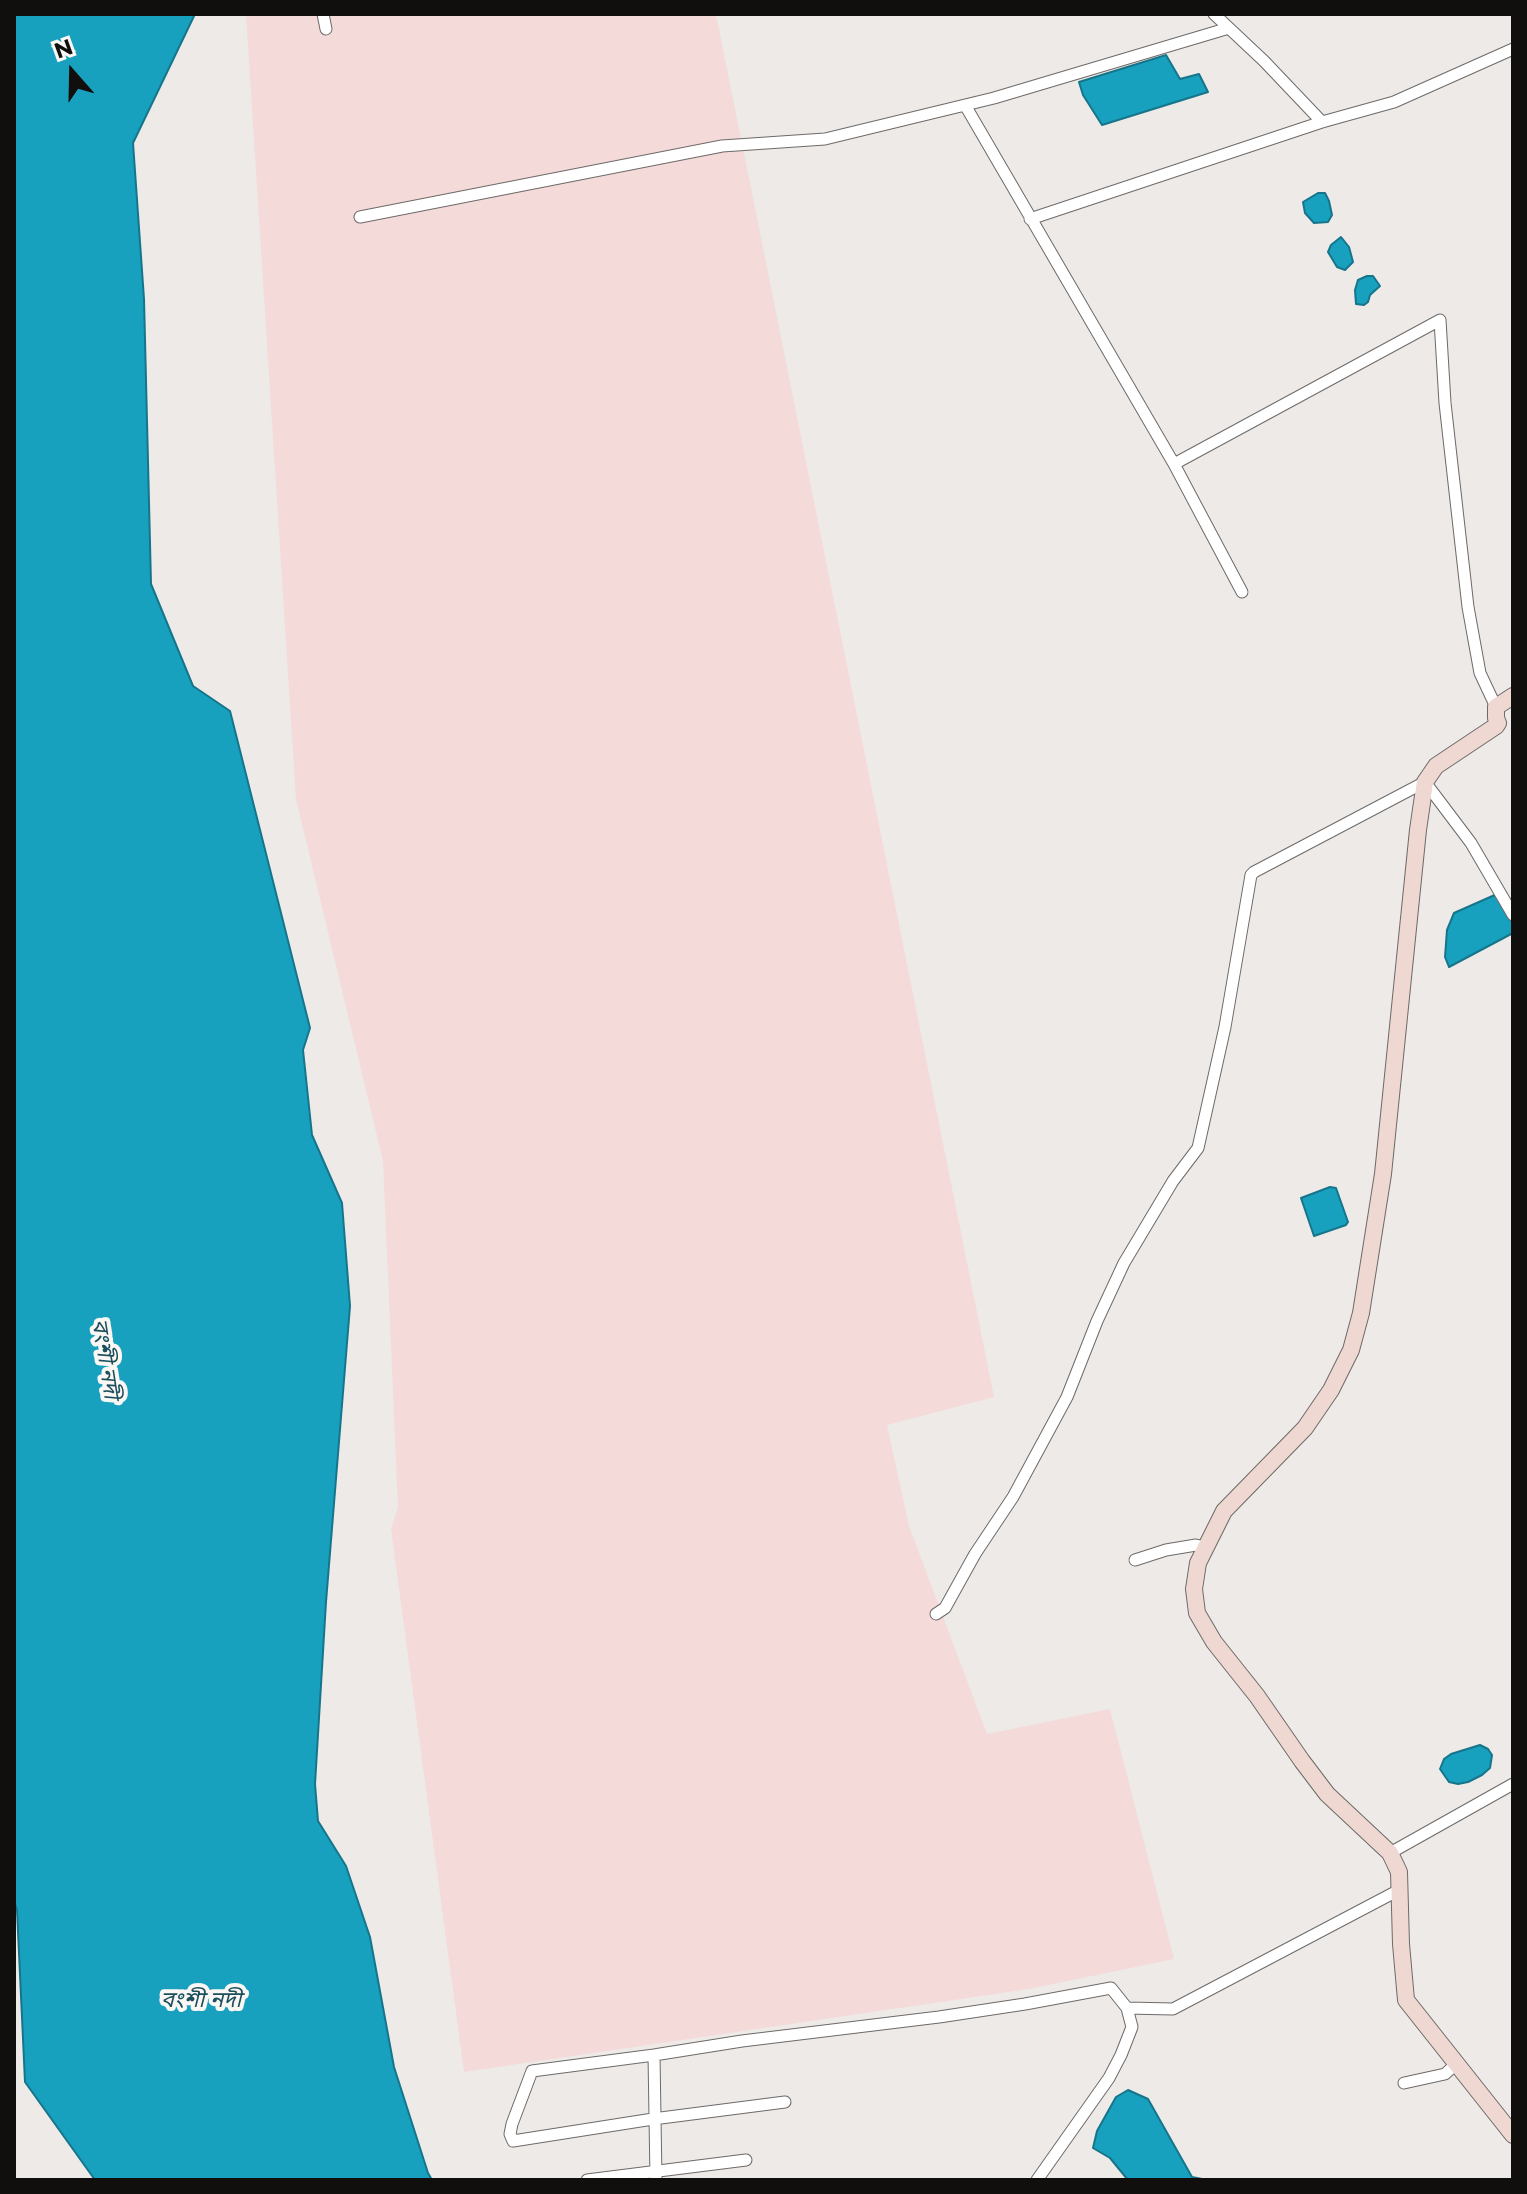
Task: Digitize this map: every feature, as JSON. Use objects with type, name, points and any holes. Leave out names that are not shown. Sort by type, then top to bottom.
[{"type":"main road","points":[[1513,696],[1496,707],[1496,726],[1436,766],[1425,782],[1383,1174],[1361,1313],[1351,1350],[1331,1390],[1305,1428],[1224,1511],[1202,1555],[1194,1589],[1197,1613],[1214,1642],[1327,1794],[1390,1853],[1399,1872],[1401,1889],[1401,1944],[1406,2000],[1513,2135]]},
{"type":"street","points":[[323,14],[326,29]]},
{"type":"street","points":[[1214,14],[1322,122]]},
{"type":"street","points":[[360,217],[722,146],[825,139],[965,105],[1229,28]]},
{"type":"street","points":[[1030,219],[1322,122],[1394,102],[1513,49]]},
{"type":"street","points":[[965,105],[1174,464],[1242,592]]},
{"type":"street","points":[[1174,464],[1440,320],[1445,403],[1468,607],[1480,673],[1496,707]]},
{"type":"street","points":[[936,1614],[945,1608],[975,1554],[1013,1497],[1067,1397],[1124,1263],[1173,1181],[1198,1148],[1225,1027],[1251,875],[1425,782],[1471,843],[1513,915]]},
{"type":"street","points":[[1135,1560],[1196,1545],[1202,1555]]},
{"type":"street","points":[[1390,1853],[1513,1784]]},
{"type":"street","points":[[1127,2008],[1180,2007],[1401,1889]]},
{"type":"street","points":[[785,2102],[513,2141],[510,2134],[532,2071],[1025,2004],[1111,1988],[1127,2008],[1132,2027],[1109,2078],[1037,2180]]},
{"type":"street","points":[[654,2055],[655,2175]]},
{"type":"street","points":[[1404,2083],[1445,2074],[1456,2064]]},
{"type":"street","points":[[587,2180],[655,2175],[746,2160]]},
{"type":"shaded area","points":[[246,14],[716,14],[994,1397],[887,1425],[909,1526],[987,1734],[1110,1709],[1174,1959],[1029,1989],[464,2072],[391,1529],[398,1507],[383,1161],[296,799]]},
{"type":"water","name":"বংশী নদী","points":[[14,14],[195,14],[133,143],[144,299],[151,584],[193,686],[230,711],[310,1028],[303,1050],[312,1135],[342,1203],[350,1306],[326,1602],[315,1784],[318,1821],[346,1866],[370,1937],[394,2067],[432,2180],[95,2180],[25,2082],[17,1910],[14,1901]]},
{"type":"water","points":[[1166,55],[1180,79],[1199,74],[1208,92],[1102,125],[1083,95],[1079,82]]},
{"type":"water","points":[[1318,193],[1325,193],[1329,201],[1332,215],[1328,222],[1314,223],[1305,213],[1303,202]]},
{"type":"water","points":[[1341,237],[1349,247],[1353,262],[1345,270],[1337,267],[1328,252]]},
{"type":"water","points":[[1373,276],[1380,286],[1364,305],[1356,304],[1358,280]]},
{"type":"water","points":[[1497,894],[1513,920],[1513,933],[1449,967],[1445,957],[1447,930],[1454,913]]},
{"type":"water","points":[[1330,1187],[1336,1188],[1348,1222],[1314,1236],[1301,1198]]},
{"type":"water","points":[[1480,1745],[1492,1755],[1490,1768],[1468,1782],[1449,1782],[1440,1769],[1444,1759]]},
{"type":"water","points":[[1128,2090],[1148,2099],[1192,2177],[1207,2180],[1128,2180],[1110,2158],[1093,2148],[1097,2131],[1116,2097]]}]
